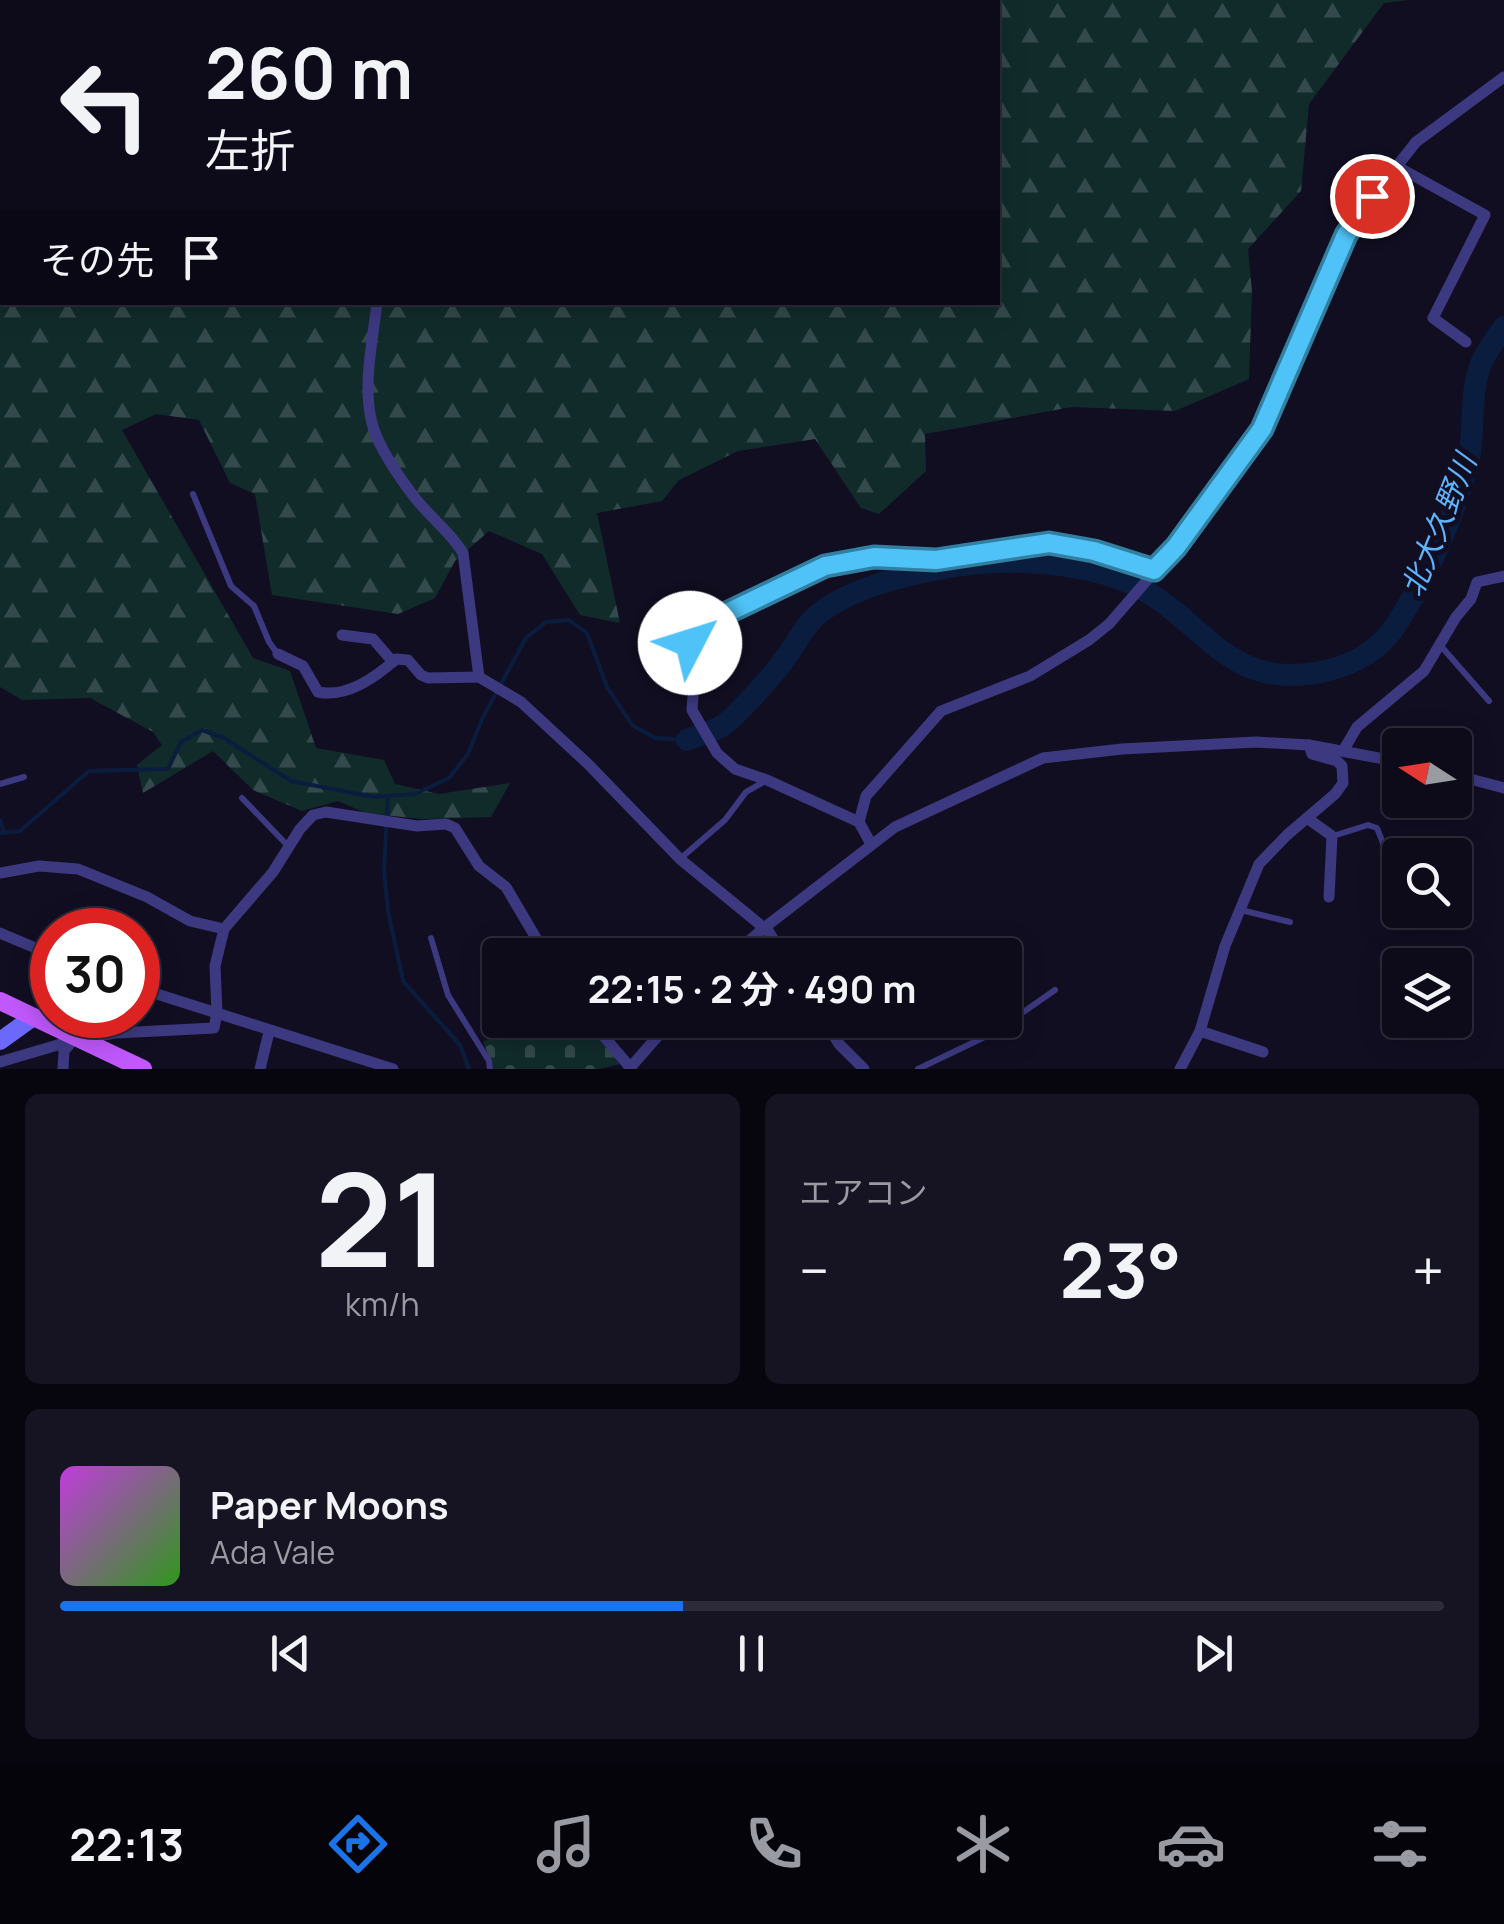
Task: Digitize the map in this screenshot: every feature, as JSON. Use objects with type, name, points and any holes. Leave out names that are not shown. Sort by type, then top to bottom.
[{"type":"main road","points":[[0,1001],[30,1017]]},
{"type":"main road","points":[[0,1040],[30,1019]]},
{"type":"main road","points":[[74,1038],[143,1069]]},
{"type":"street","points":[[859,822],[866,796],[941,712],[1030,676],[1090,640],[1176,547],[1262,429],[1346,235],[1396,166],[1426,133],[1504,77]]},
{"type":"street","points":[[1396,166],[1484,215],[1433,318],[1466,342]]},
{"type":"street","points":[[376,305],[369,375],[371,418],[376,435],[413,496],[463,553],[485,680]]},
{"type":"street","points":[[871,844],[859,822],[736,769],[717,752],[692,710],[692,636],[710,621],[825,566],[874,557],[955,558],[1049,543],[1094,551],[1151,574]]},
{"type":"street","points":[[1343,751],[1356,727],[1424,671],[1478,582],[1504,576]]},
{"type":"street","points":[[342,635],[373,639],[393,662]]},
{"type":"street","points":[[278,654],[302,666],[318,692],[334,696],[372,680],[393,662],[408,660],[428,678],[485,680],[510,695],[587,763],[680,858],[771,938]]},
{"type":"street","points":[[753,938],[871,844],[915,816],[1056,754],[1256,742],[1309,745],[1382,759]]},
{"type":"street","points":[[1180,1069],[1200,1031],[1225,946],[1258,864],[1343,784],[1338,761],[1317,756],[1309,745]]},
{"type":"street","points":[[1472,780],[1504,788]]},
{"type":"street","points":[[0,1062],[78,1040],[151,1029],[214,1028],[216,966],[224,929],[273,872],[313,815],[326,812],[455,828],[479,866],[506,887],[536,938]]},
{"type":"street","points":[[1307,818],[1332,836],[1328,897]]},
{"type":"street","points":[[0,873],[39,866],[78,869],[147,897],[190,921],[224,929]]},
{"type":"street","points":[[0,932],[30,945]]},
{"type":"street","points":[[160,995],[393,1069]]},
{"type":"street","points":[[1200,1031],[1263,1052]]},
{"type":"street","points":[[260,1069],[269,1032]]},
{"type":"street","points":[[605,1038],[629,1067],[656,1038]]},
{"type":"street","points":[[835,1038],[864,1069]]},
{"type":"street","points":[[62,1069],[64,1051],[78,1040]]},
{"type":"lane","points":[[193,494],[232,586],[254,606],[268,642],[278,654]]},
{"type":"lane","points":[[1439,644],[1489,701]]},
{"type":"lane","points":[[0,784],[24,777]]},
{"type":"lane","points":[[680,858],[726,820],[746,792],[767,780]]},
{"type":"lane","points":[[242,798],[289,847]]},
{"type":"lane","points":[[1332,836],[1368,825],[1377,828],[1382,841]]},
{"type":"lane","points":[[1241,910],[1290,922]]},
{"type":"lane","points":[[431,938],[448,995],[489,1061],[490,1069]]},
{"type":"lane","points":[[918,1069],[993,1033],[1055,990]]},
{"type":"green space","points":[[1000,0],[1408,0],[1384,3],[1309,104],[1301,191],[1248,249],[1252,291],[1249,379],[1175,411],[1072,407],[925,434],[926,471],[879,514],[861,508],[815,439],[738,451],[679,480],[662,501],[597,513],[620,623],[580,615],[542,554],[489,531],[455,561],[435,598],[398,614],[272,595],[255,494],[230,483],[199,420],[156,414],[122,430],[253,658],[290,671],[316,748],[384,760],[395,784],[439,794],[510,783],[491,817],[421,819],[366,813],[338,801],[302,811],[253,790],[213,751],[143,793],[137,765],[162,745],[153,732],[90,698],[22,700],[0,687],[0,305],[1000,305]]},
{"type":"green space","points":[[490,1038],[599,1038],[620,1064],[599,1069],[494,1069],[483,1042]]},
{"type":"waterway","name":"北大久野川","points":[[687,740],[718,728],[736,714],[779,667],[810,622],[830,606],[885,582],[963,565],[1043,563],[1120,579],[1172,609],[1236,660],[1261,671],[1290,675],[1325,671],[1357,660],[1375,648],[1398,622],[1439,545],[1468,463],[1478,371],[1504,327]]},
{"type":"waterway","name":"北大久野川","points":[[0,833],[20,831],[89,771],[168,769],[181,742],[202,730],[224,738],[291,781],[374,797],[415,794],[449,778],[468,754],[483,717],[526,638],[546,622],[569,620],[587,633],[607,687],[632,725],[655,738],[687,740]]},
{"type":"waterway","points":[[388,796],[384,870],[403,981],[460,1045],[469,1069]]},
{"type":"waterway","points":[[0,820],[4,832]]},
{"type":"route","points":[[690,643],[699,628],[762,594],[825,566],[852,560],[936,560],[1049,543],[1094,551],[1154,570],[1176,547],[1262,429],[1346,235],[1372,196]]}]
